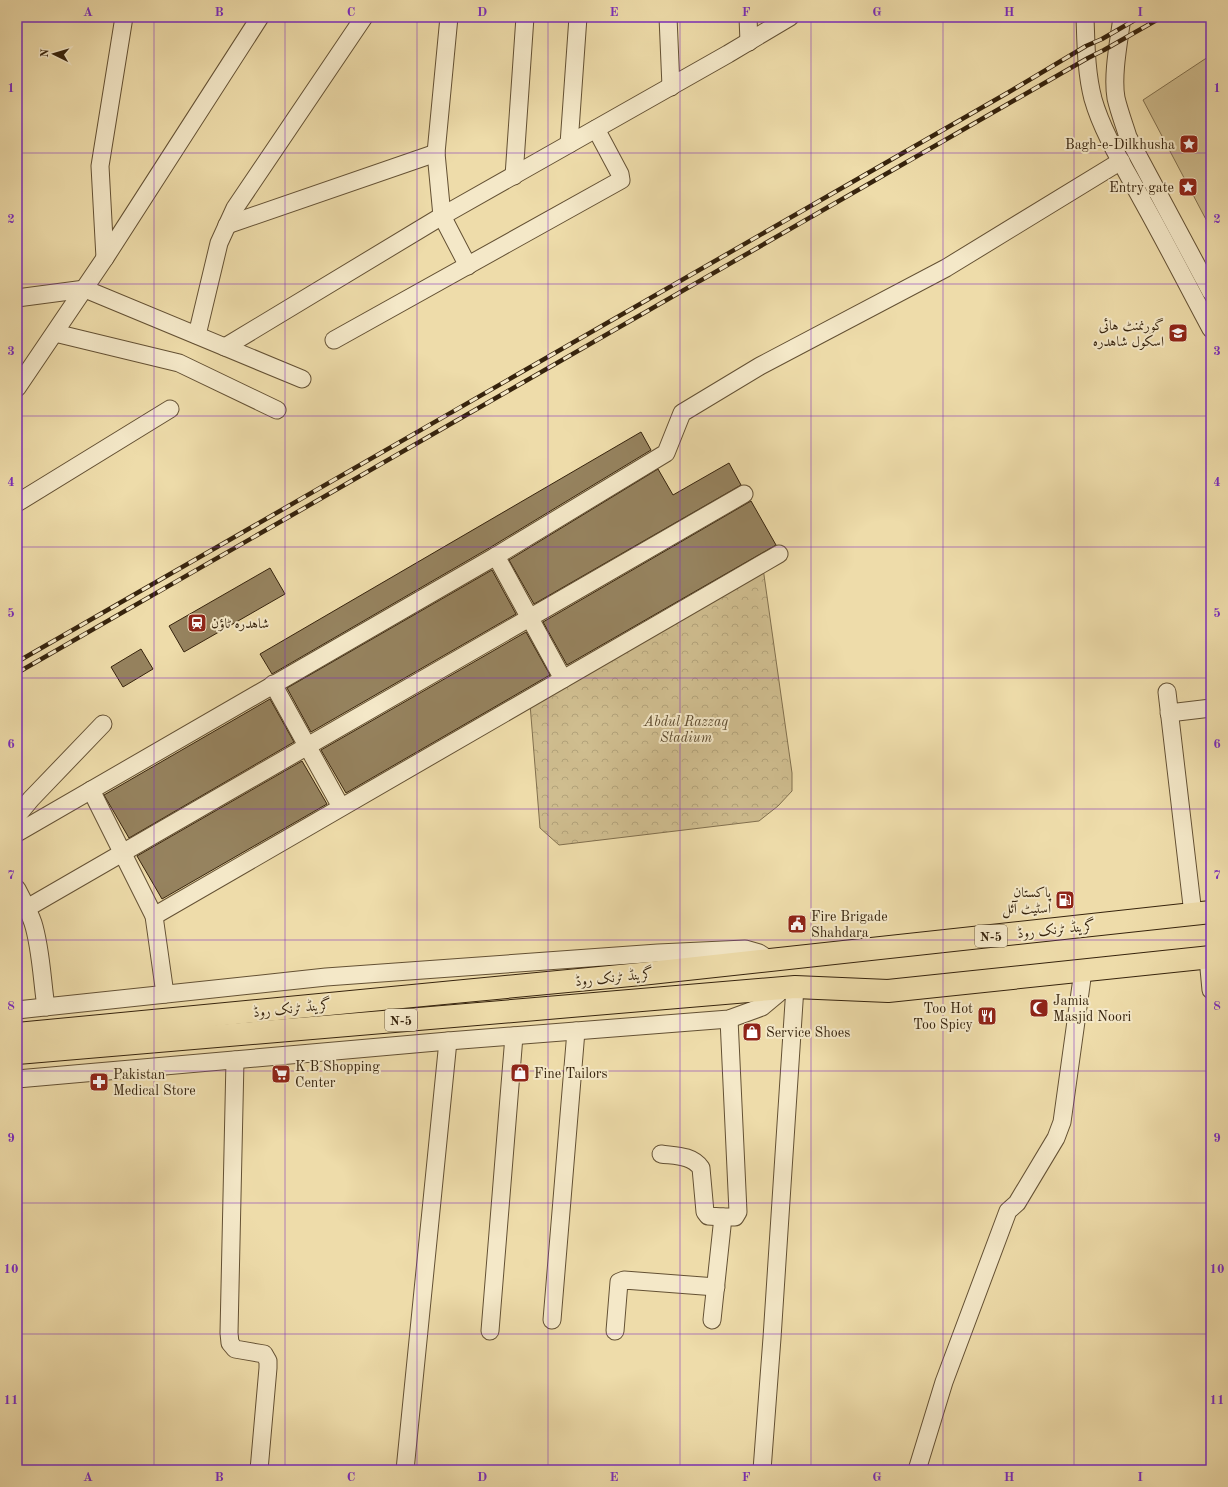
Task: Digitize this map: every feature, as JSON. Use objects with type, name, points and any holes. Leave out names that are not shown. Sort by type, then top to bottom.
[{"type":"highway","name":"گرینڈ ٹرنک روڈ","points":[[17,1034],[641,974],[1202,913]]},
{"type":"highway","name":"گرینڈ ٹرنک روڈ","points":[[17,1052],[791,987],[888,991],[1210,957]]},
{"type":"street","points":[[105,258],[100,166],[124,17]]},
{"type":"street","points":[[17,388],[105,258],[260,17]]},
{"type":"street","points":[[196,335],[219,243],[236,208],[364,17]]},
{"type":"street","points":[[449,17],[436,153],[442,216],[468,266]]},
{"type":"street","points":[[514,176],[525,17]]},
{"type":"street","points":[[569,144],[578,17]]},
{"type":"street","points":[[668,17],[671,86]]},
{"type":"street","points":[[748,17],[749,42]]},
{"type":"street","points":[[225,347],[442,216],[749,42],[790,17]]},
{"type":"street","points":[[1085,17],[1086,46],[1090,82],[1100,120],[1211,329]]},
{"type":"street","points":[[1122,17],[1115,79],[1116,97],[1121,116],[1128,136],[1211,292]]},
{"type":"street","points":[[334,340],[621,180],[620,174],[596,129]]},
{"type":"street","points":[[228,225],[436,153]]},
{"type":"street","points":[[17,833],[496,556],[666,453],[682,413],[760,366],[946,268],[1121,161]]},
{"type":"street","points":[[17,298],[85,288],[302,379]]},
{"type":"street","points":[[55,333],[179,362],[277,410]]},
{"type":"street","points":[[17,503],[170,409]]},
{"type":"street","points":[[27,908],[744,494]]},
{"type":"street","points":[[154,916],[779,554]]},
{"type":"street","points":[[496,556],[564,679]]},
{"type":"street","points":[[273,684],[341,807]]},
{"type":"street","points":[[1167,692],[1202,913]]},
{"type":"street","points":[[1169,712],[1211,708]]},
{"type":"street","points":[[17,816],[31,799],[103,724]]},
{"type":"street","points":[[91,790],[154,916],[165,994]]},
{"type":"street","points":[[17,890],[27,908],[37,938],[46,1007]]},
{"type":"street","points":[[17,1010],[326,977],[658,953],[745,949],[759,953],[770,960]]},
{"type":"street","points":[[1210,957],[1211,990]]},
{"type":"street","points":[[918,1470],[944,1382],[1008,1211],[1017,1203],[1056,1138],[1062,1122],[1083,971]]},
{"type":"street","points":[[17,1079],[729,1018],[762,1007],[791,987]]},
{"type":"street","points":[[762,1470],[772,1338],[791,987]]},
{"type":"street","points":[[660,1154],[688,1158],[697,1162],[700,1168],[705,1212],[708,1216],[735,1217],[738,1212],[729,1018]]},
{"type":"street","points":[[552,1320],[576,1031]]},
{"type":"street","points":[[490,1331],[514,1036]]},
{"type":"street","points":[[405,1470],[448,1041]]},
{"type":"street","points":[[235,1060],[229,1333],[230,1343],[235,1349],[264,1354],[268,1361],[259,1470]]},
{"type":"street","points":[[712,1320],[723,1216]]},
{"type":"street","points":[[615,1331],[619,1282],[624,1280],[716,1287]]},
{"type":"green space","name":"Bagh-e-Dilkhusha","points":[[1211,55],[1211,229],[1143,100]]},
{"type":"green space","name":"Abdul Razzaq Stadium","points":[[763,568],[792,773],[792,791],[778,806],[759,821],[559,845],[540,828],[530,704]]},
{"type":"building","points":[[641,432],[651,450],[491,547],[272,674],[260,654]]},
{"type":"building","points":[[729,463],[741,485],[534,604],[509,560],[658,469],[673,495]]},
{"type":"building","points":[[751,501],[776,545],[567,665],[543,622]]},
{"type":"building","points":[[270,568],[285,594],[184,652],[169,626]]},
{"type":"building","points":[[492,570],[516,614],[311,732],[287,688]]},
{"type":"building","points":[[526,632],[550,675],[346,793],[321,750]]},
{"type":"building","points":[[141,649],[153,669],[123,687],[111,667]]},
{"type":"building","points":[[270,699],[294,742],[129,838],[104,795]]},
{"type":"building","points":[[302,761],[327,804],[162,899],[137,856]]},
{"type":"railway","points":[[17,662],[1009,92],[1086,46],[1102,39],[1140,17]]},
{"type":"railway","points":[[17,673],[1088,58],[1162,17]]},
{"type":"place","name":"Bagh-e-Dilkhusha","points":[[1189,144]]},
{"type":"place","name":"Entry gate","points":[[1188,187]]},
{"type":"place","name":"گورنمنٹ ہائی اسکول شاہدرہ","points":[[1178,333]]},
{"type":"place","name":"شاہدرہ ٹاؤن","points":[[197,623]]},
{"type":"place","name":"پاکستان اسٹیٹ آئل","points":[[1065,900]]},
{"type":"place","name":"Fire Brigade Shahdara","points":[[797,924]]},
{"type":"place","name":"Jamia Masjid Noori","points":[[1039,1008]]},
{"type":"place","name":"Too Hot Too Spicy","points":[[987,1016]]},
{"type":"place","name":"Service Shoes","points":[[752,1032]]},
{"type":"place","name":"Fine Tailors","points":[[520,1073]]},
{"type":"place","name":"K B Shopping Center","points":[[281,1074]]},
{"type":"place","name":"Pakistan Medical Store","points":[[99,1082]]}]
